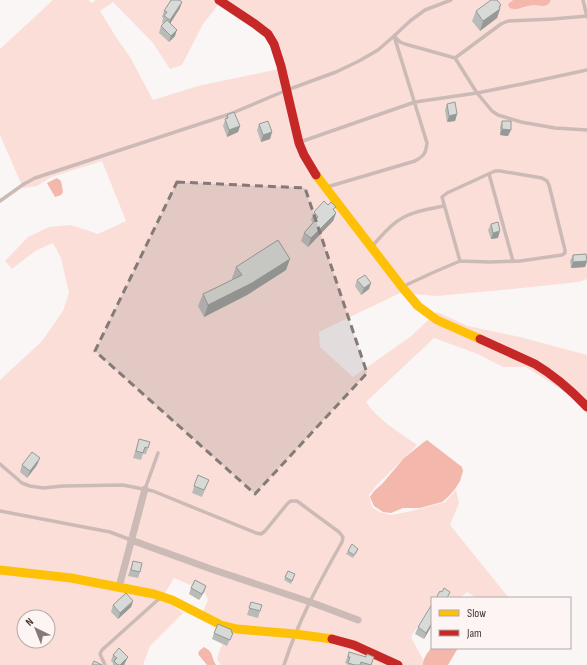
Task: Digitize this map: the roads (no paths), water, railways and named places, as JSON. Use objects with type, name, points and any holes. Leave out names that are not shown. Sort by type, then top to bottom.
[{"type":"street","points":[[219,0],[268,34],[274,44],[282,66],[299,143],[304,155],[326,188],[418,306],[438,320],[535,364],[574,392],[587,407]]},
{"type":"street","points":[[118,587],[144,489]]},
{"type":"street","points":[[131,540],[358,620]]},
{"type":"street","points":[[0,570],[53,576],[154,594],[172,600],[221,625],[237,630],[295,634],[334,639],[345,642],[398,665]]},
{"type":"lane","points":[[0,201],[35,178],[230,114],[287,90],[336,72],[378,50],[410,21],[425,10],[451,0]]},
{"type":"lane","points":[[455,58],[501,24],[508,21],[587,17],[583,0]]},
{"type":"lane","points":[[394,36],[400,42],[405,44],[455,58],[477,93],[492,111],[498,115],[521,122],[555,128],[587,130]]},
{"type":"lane","points":[[326,188],[416,161],[423,157],[427,143],[394,36]]},
{"type":"lane","points":[[299,143],[415,102],[477,93],[587,70]]},
{"type":"lane","points":[[402,287],[460,261],[513,261],[562,255],[565,253],[549,185],[542,178],[495,171],[447,193],[442,197],[460,261]]},
{"type":"lane","points":[[489,174],[513,261]]},
{"type":"lane","points":[[371,247],[391,226],[399,220],[420,211],[444,206]]},
{"type":"lane","points":[[144,489],[158,453]]},
{"type":"lane","points":[[0,464],[22,483],[30,486],[43,488],[63,486],[123,485],[154,491],[261,534],[288,503],[291,501],[297,501],[339,532],[343,537],[342,542],[319,584],[295,634],[284,665]]},
{"type":"lane","points":[[0,511],[110,532],[131,540]]},
{"type":"lane","points":[[105,665],[100,654],[102,650],[162,596]]}]
